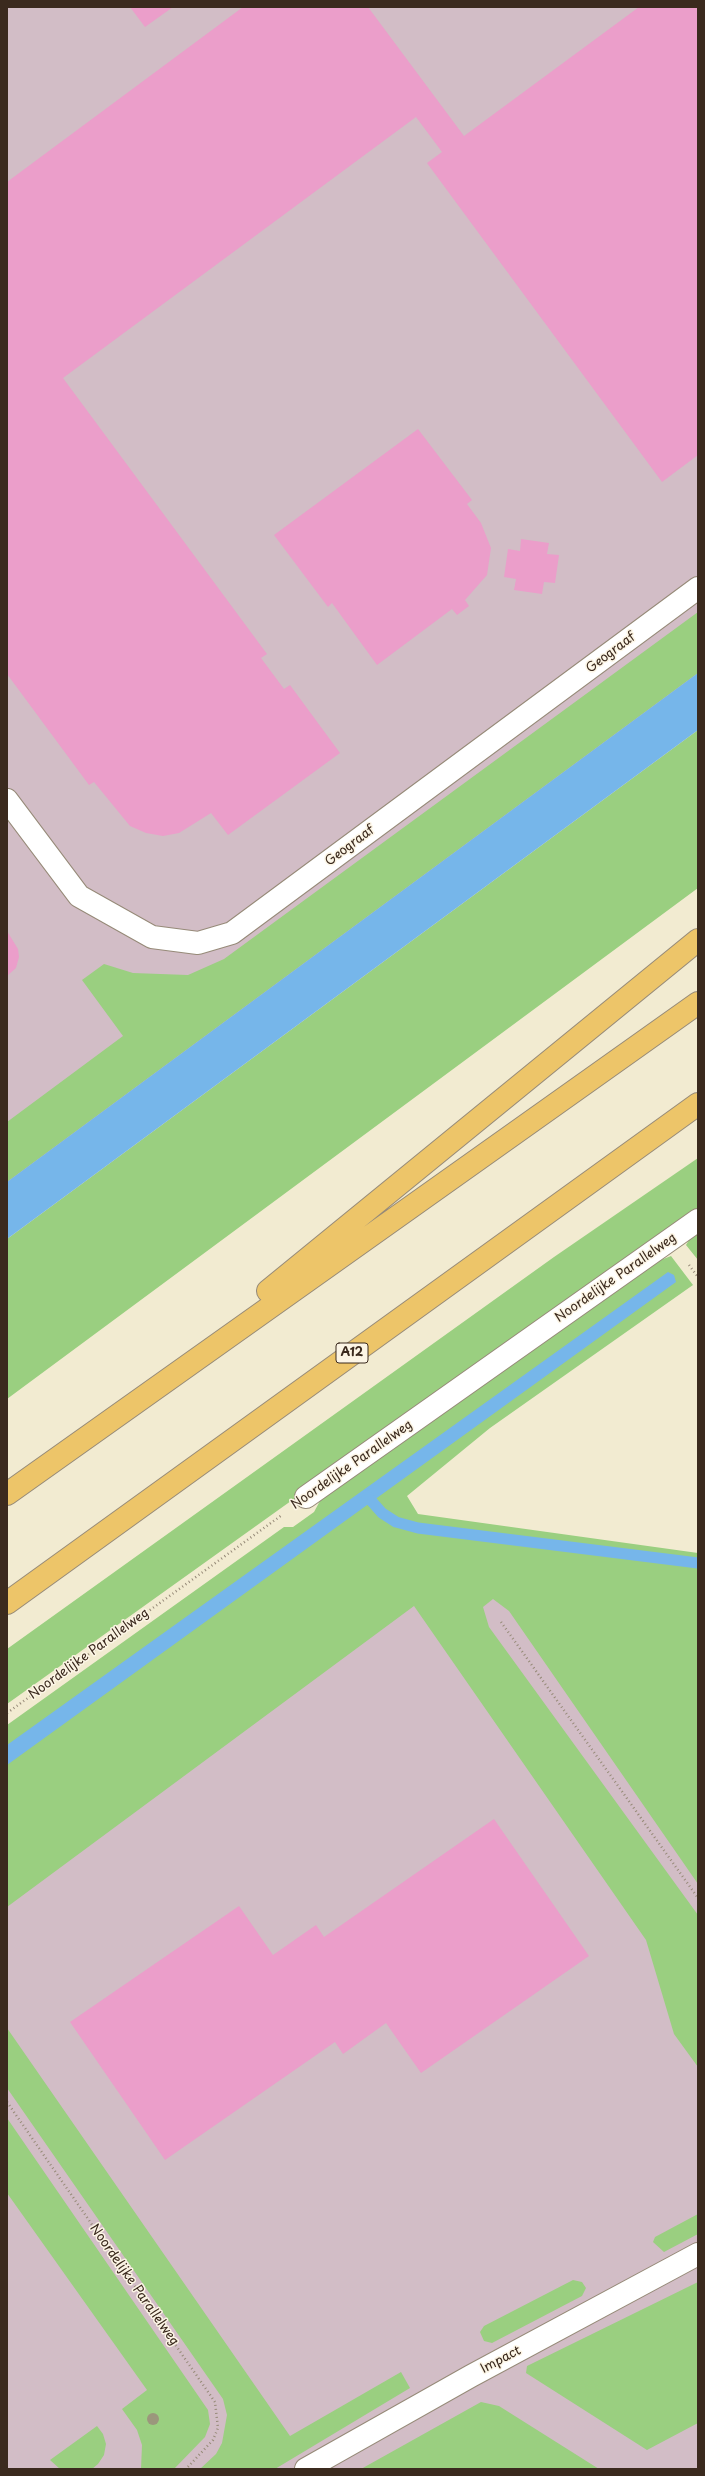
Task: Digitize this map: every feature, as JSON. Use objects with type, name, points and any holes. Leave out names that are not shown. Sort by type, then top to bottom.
[{"type":"highway","points":[[120,1412],[698,940]]},
{"type":"highway","points":[[7,1494],[120,1412],[698,1003]]},
{"type":"highway","name":"A12","points":[[7,1603],[698,1104]]},
{"type":"street","name":"Geograaf","points":[[7,800],[79,896],[152,937],[198,943],[232,933],[698,588]]},
{"type":"street","name":"Noordelijke Parallelweg","points":[[306,1497],[698,1220]]},
{"type":"street","name":"Impact","points":[[306,2469],[471,2376],[698,2254]]},
{"type":"path","name":"Noordelijke Parallelweg","points":[[7,1713],[306,1497]]},
{"type":"path","points":[[501,1622],[698,1898]]},
{"type":"path","name":"Noordelijke Parallelweg","points":[[7,2102],[215,2402],[218,2428],[213,2440],[186,2469]]},
{"type":"shaded area","points":[[7,7],[698,7],[698,701],[7,1210]]},
{"type":"shaded area","points":[[418,1528],[698,1565],[698,2469],[7,2469],[7,1753]]},
{"type":"green space","points":[[698,612],[698,673],[7,1182],[7,1122],[123,1036],[82,980],[104,964],[133,973],[188,975],[224,959]]},
{"type":"green space","points":[[698,730],[698,888],[7,1399],[7,1239]]},
{"type":"green space","points":[[698,1158],[698,1210],[7,1704],[7,1649],[554,1257]]},
{"type":"green space","points":[[698,1230],[698,1260],[686,1245],[692,1235]]},
{"type":"green space","points":[[671,1256],[693,1285],[490,1428],[407,1496],[418,1514],[698,1553],[698,1884],[509,1611],[493,1599],[483,1607],[489,1627],[698,1915],[698,2067],[674,2034],[646,1940],[414,1606],[7,1907],[7,1725],[284,1527],[293,1527],[314,1512],[321,1499],[648,1265]]},
{"type":"green space","points":[[7,2028],[290,2436],[401,2372],[410,2388],[275,2469],[200,2469],[216,2454],[222,2443],[227,2415],[223,2399],[7,2088]]},
{"type":"green space","points":[[7,2118],[208,2410],[210,2424],[205,2437],[174,2469],[141,2469],[142,2445],[137,2430],[122,2409],[147,2390],[7,2193]]},
{"type":"green space","points":[[698,2214],[698,2234],[664,2252],[653,2242],[655,2237]]},
{"type":"green space","points":[[573,2280],[582,2282],[586,2288],[582,2296],[492,2343],[484,2341],[480,2332],[484,2326]]},
{"type":"green space","points":[[698,2282],[698,2423],[647,2450],[526,2373],[527,2366]]},
{"type":"green space","points":[[481,2402],[499,2406],[599,2469],[361,2469]]},
{"type":"green space","points":[[97,2426],[103,2434],[106,2444],[104,2455],[98,2464],[92,2469],[60,2469],[50,2460]]},
{"type":"water","points":[[698,673],[698,730],[7,1239],[7,1182]]},
{"type":"water","points":[[668,1272],[674,1275],[676,1282],[7,1765],[7,1745]]},
{"type":"building","points":[[130,7],[173,7],[145,27]]},
{"type":"building","points":[[243,7],[368,7],[464,136],[639,7],[698,7],[698,455],[662,482],[427,163],[442,152],[416,117],[63,378],[267,654],[261,658],[284,689],[290,685],[340,753],[228,835],[211,813],[179,833],[163,836],[146,833],[130,826],[94,782],[89,785],[7,674],[7,182]]},
{"type":"building","points":[[418,429],[472,500],[467,504],[481,523],[491,548],[487,575],[465,600],[469,606],[457,615],[452,609],[377,665],[332,603],[328,607],[274,535]]},
{"type":"building","points":[[521,539],[549,543],[547,554],[559,555],[555,583],[544,582],[542,594],[514,590],[516,579],[504,577],[508,549],[520,551]]},
{"type":"building","points":[[7,931],[18,949],[19,957],[16,968],[7,976]]},
{"type":"building","points":[[494,1819],[589,1956],[421,2073],[386,2023],[343,2054],[335,2042],[165,2160],[70,2022],[239,1906],[273,1955],[316,1925],[324,1937]]},
{"type":"waterway","points":[[367,1496],[382,1513],[396,1522],[418,1528],[698,1563]]}]
